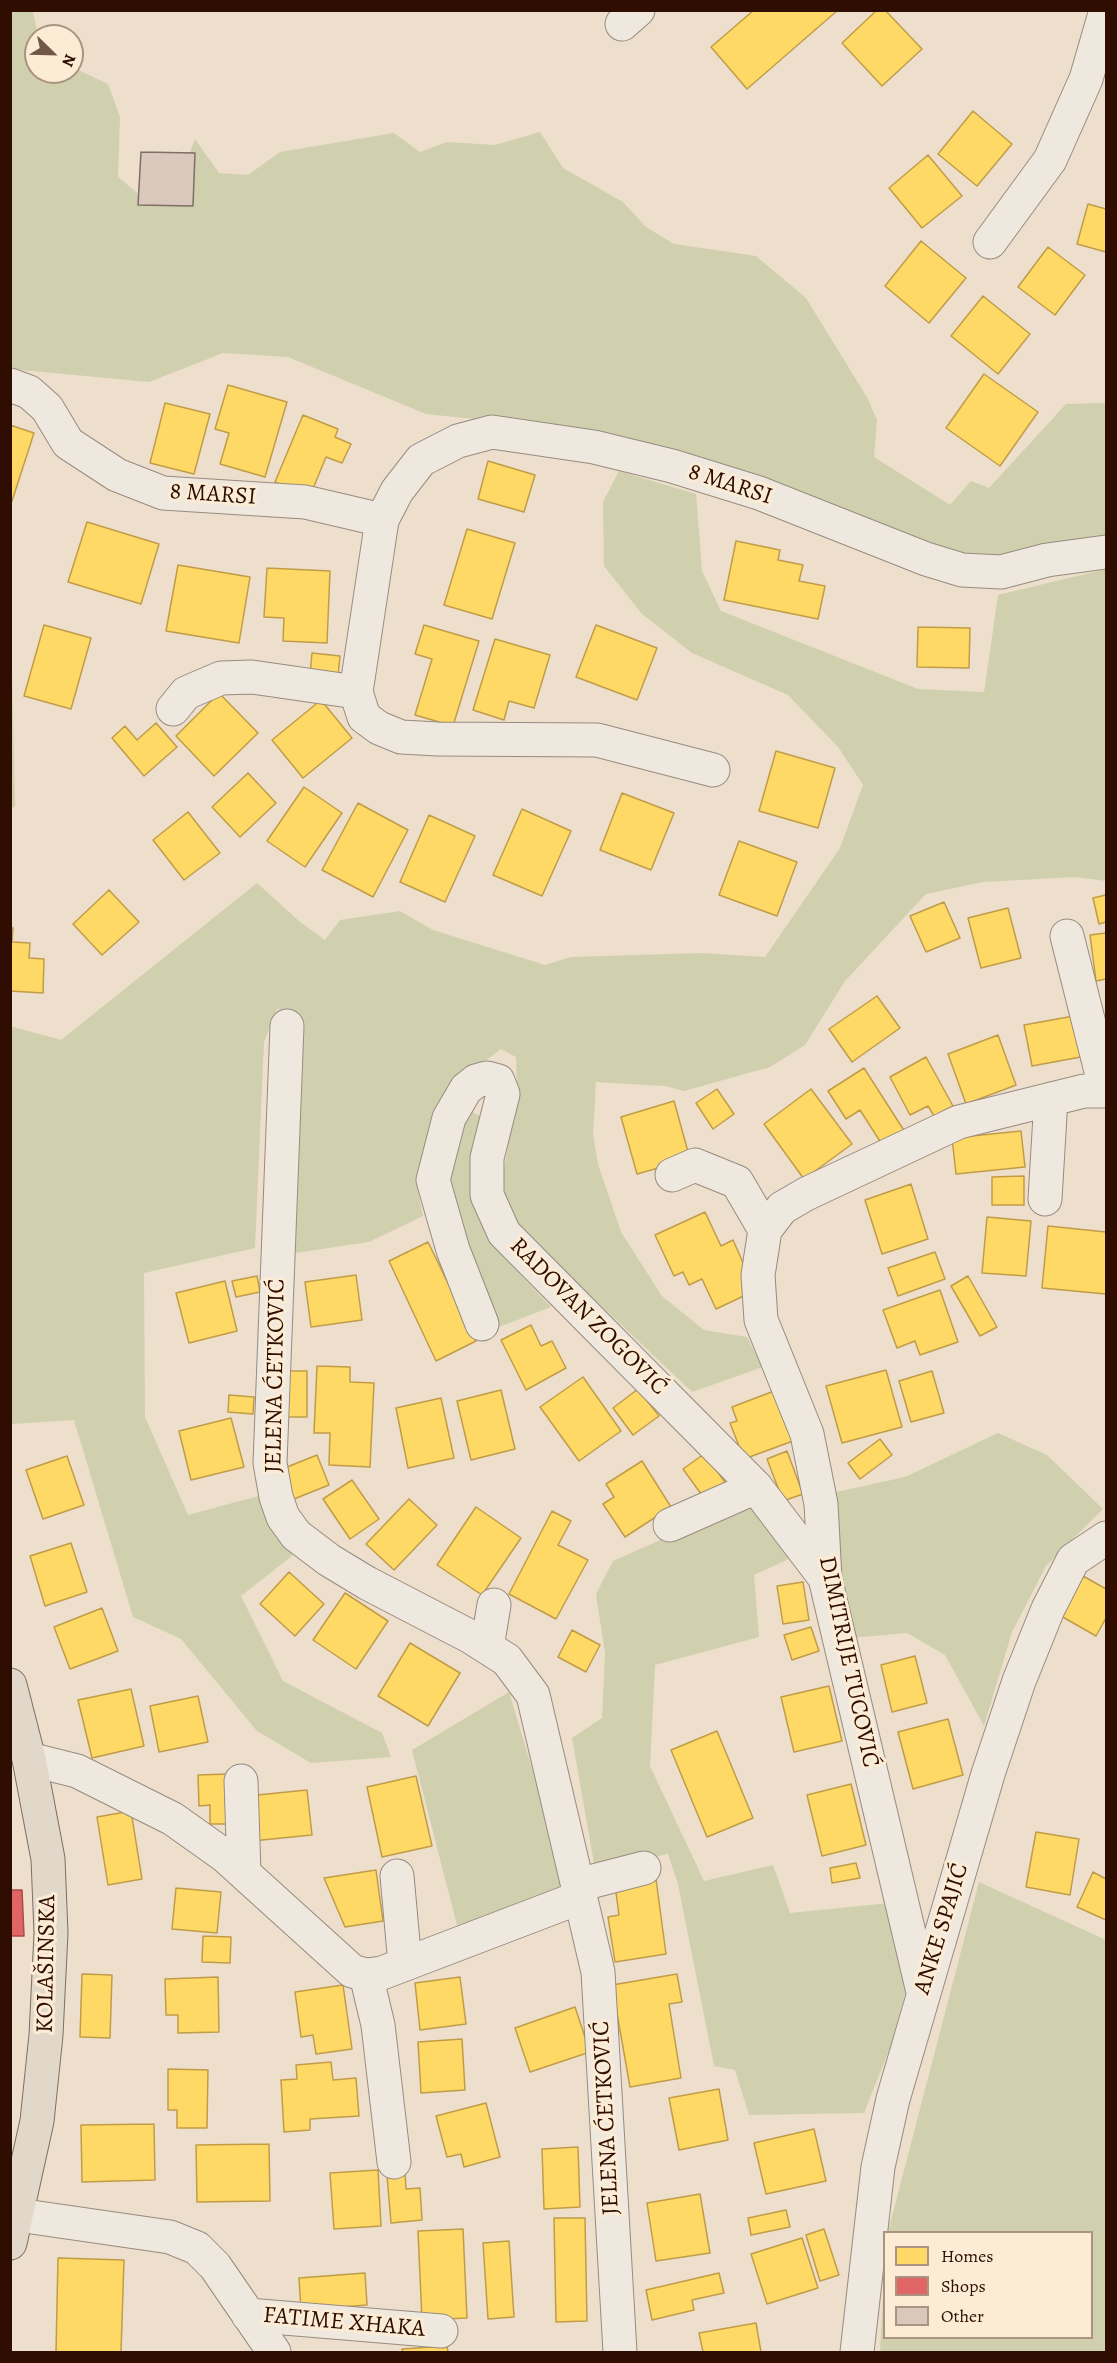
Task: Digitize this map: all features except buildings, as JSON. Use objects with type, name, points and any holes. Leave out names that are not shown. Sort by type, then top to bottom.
[{"type":"main road","name":"KOLAŠINSKA","points":[[10,1685],[29,1759],[48,1859],[51,1933],[46,2035],[37,2121],[14,2229]]},
{"type":"street","points":[[990,242],[1050,160],[1086,79],[1106,10]]},
{"type":"street","name":"8 MARSI","points":[[10,386],[29,392],[46,408],[68,442],[117,475],[163,493],[305,502],[381,520]]},
{"type":"street","name":"8 MARSI","points":[[356,692],[381,520],[397,491],[421,460],[458,441],[492,432],[594,447],[672,466],[759,493],[926,560],[962,570],[1002,572],[1047,560],[1107,552]]},
{"type":"street","points":[[173,709],[186,693],[221,678],[252,677],[356,692],[364,717],[379,728],[401,737],[597,740],[713,770]]},
{"type":"street","points":[[672,1175],[695,1165],[737,1182],[765,1230],[782,1208],[806,1194],[959,1122],[1084,1091],[1107,1091],[1067,936]]},
{"type":"street","name":"JELENA ĆETKOVIĆ","points":[[287,1026],[270,1463],[276,1497],[283,1517],[296,1534],[329,1560],[507,1660],[533,1695],[598,1972],[620,2352]]},
{"type":"street","name":"RADOVAN ZOGOVIĆ","points":[[482,1324],[453,1250],[433,1180],[449,1118],[466,1089],[476,1081],[487,1078],[498,1081],[503,1094],[487,1158],[487,1195],[504,1233],[756,1487],[825,1578]]},
{"type":"street","points":[[1045,1199],[1051,1099]]},
{"type":"street","name":"DIMITRIJE TUCOVIĆ","points":[[765,1230],[758,1275],[761,1320],[807,1434],[821,1504],[825,1578],[923,1992]]},
{"type":"street","points":[[670,1526],[756,1487]]},
{"type":"street","name":"ANKE SPAJIĆ","points":[[857,2352],[878,2167],[893,2099],[988,1774],[1018,1681],[1047,1609],[1073,1560],[1107,1538]]},
{"type":"street","points":[[487,1647],[494,1605]]},
{"type":"street","points":[[29,1759],[77,1772],[119,1790],[173,1819],[225,1856],[352,1971],[366,1976],[405,1964],[580,1891],[644,1868]]},
{"type":"street","points":[[242,1781],[244,1873]]},
{"type":"street","points":[[397,1876],[405,1964]]},
{"type":"street","points":[[366,1976],[378,2025],[394,2162]]},
{"type":"street","name":"FATIME XHAKA","points":[[14,2229],[170,2237],[196,2248],[215,2266],[274,2352]]},
{"type":"street","name":"FATIME XHAKA","points":[[248,2315],[441,2331]]},
{"type":"green space","points":[[10,11],[33,11],[36,24],[24,24],[24,84],[84,84],[84,73],[108,84],[120,117],[118,177],[147,201],[176,191],[195,139],[219,173],[248,175],[280,152],[394,133],[420,152],[447,142],[495,145],[540,132],[563,168],[623,202],[646,227],[674,244],[756,256],[806,298],[868,399],[877,420],[874,457],[950,505],[971,481],[989,488],[1066,404],[1106,403],[1106,537],[1000,558],[958,560],[504,422],[426,414],[288,357],[223,353],[149,382],[11,369]]},
{"type":"green space","points":[[619,471],[696,494],[702,571],[721,611],[918,689],[984,692],[998,595],[1106,569],[1106,881],[1075,877],[983,882],[926,894],[845,981],[805,1045],[770,1067],[684,1091],[665,1086],[596,1082],[593,1135],[598,1164],[621,1232],[662,1296],[704,1330],[747,1337],[763,1367],[692,1392],[516,1225],[501,1189],[517,1091],[516,1057],[501,1049],[460,1080],[429,1132],[416,1181],[423,1216],[369,1242],[295,1253],[299,1012],[277,1009],[264,1042],[255,1248],[144,1273],[145,1417],[188,1515],[262,1495],[293,1555],[241,1596],[283,1681],[382,1733],[391,1757],[311,1763],[257,1731],[181,1639],[133,1617],[74,1420],[11,1424],[10,1026],[61,1040],[257,883],[299,921],[325,940],[340,920],[400,911],[433,930],[545,965],[571,957],[703,953],[765,957],[840,848],[863,785],[838,747],[788,695],[692,653],[642,614],[604,566],[603,502]]},
{"type":"green space","points":[[10,626],[15,807],[11,808]]},
{"type":"green space","points":[[472,1112],[481,1116],[488,1227],[502,1255],[551,1307],[499,1327],[449,1194],[448,1171],[461,1118]]},
{"type":"green space","points":[[998,1433],[1047,1455],[1103,1509],[1046,1566],[1012,1632],[984,1726],[945,1655],[907,1633],[849,1638],[832,1493],[905,1477]]},
{"type":"green space","points":[[748,1501],[789,1559],[754,1575],[759,1637],[655,1665],[650,1766],[704,1881],[773,1865],[790,1913],[890,1903],[907,1986],[891,2045],[864,2113],[749,2115],[735,2070],[714,2066],[678,1884],[668,1854],[595,1869],[572,1738],[602,1718],[605,1653],[596,1594],[613,1561]]},
{"type":"green space","points":[[509,1692],[568,1889],[458,1929],[412,1750]]},
{"type":"green space","points":[[979,1882],[1106,1940],[1106,2352],[880,2352],[883,2299],[883,2339],[1093,2339],[1093,2231],[888,2231]]}]
